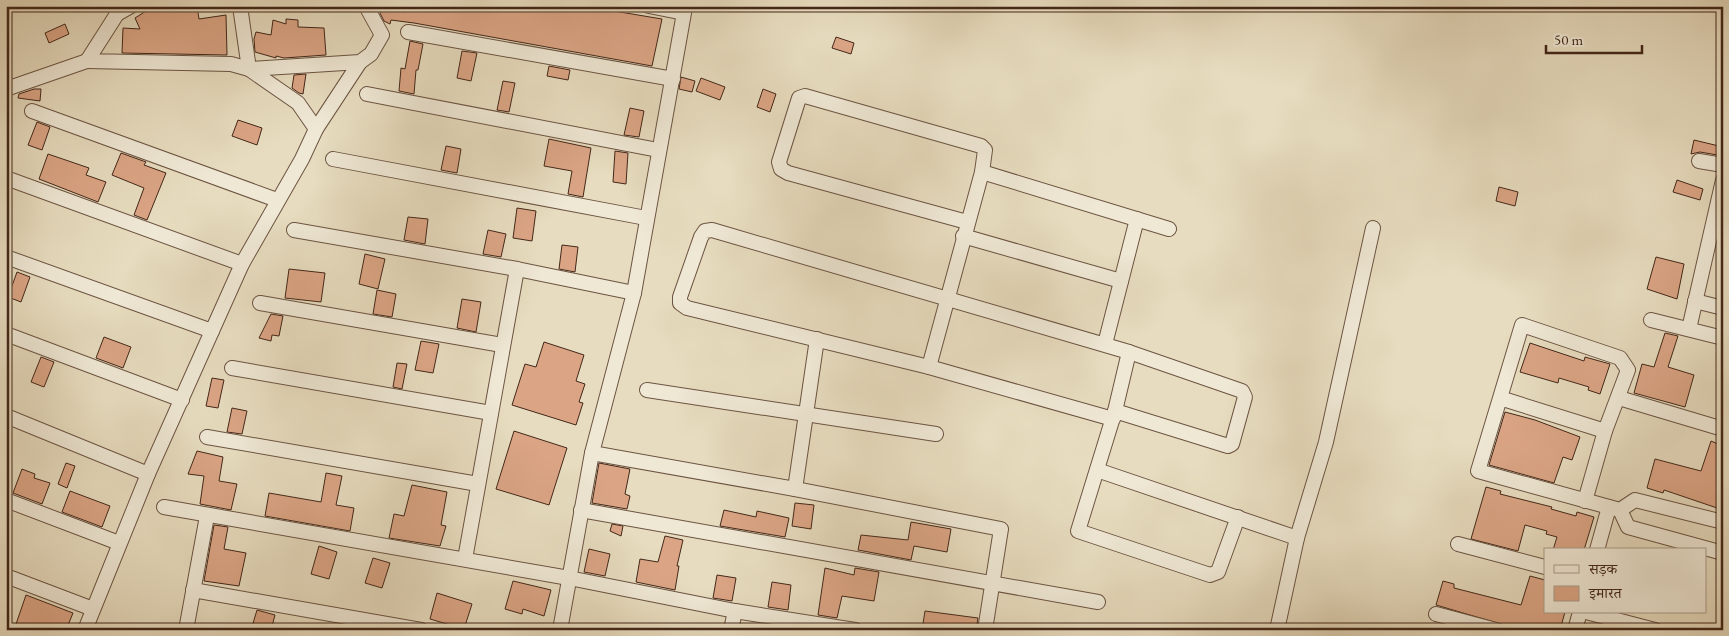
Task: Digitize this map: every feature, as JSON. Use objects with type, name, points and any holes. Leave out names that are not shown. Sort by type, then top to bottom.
[{"type":"street","points":[[87,61],[117,14],[131,6]]},
{"type":"street","points":[[240,6],[249,69],[298,103],[316,130]]},
{"type":"street","points":[[85,630],[148,474],[242,264],[302,159],[316,130],[360,62],[371,54],[382,35],[366,6]]},
{"type":"street","points":[[560,630],[592,453],[634,294],[658,150],[674,79],[684,14],[649,6]]},
{"type":"street","points":[[408,32],[674,79]]},
{"type":"street","points":[[6,89],[87,61],[231,64],[249,69],[360,62]]},
{"type":"street","points":[[367,94],[658,150]]},
{"type":"street","points":[[929,367],[963,236],[982,172],[985,150],[982,146],[805,96],[799,98],[779,162],[782,169],[788,174],[967,222]]},
{"type":"street","points":[[32,111],[277,200]]},
{"type":"street","points":[[333,159],[646,218]]},
{"type":"street","points":[[1699,161],[1723,165]]},
{"type":"street","points":[[982,172],[1169,229]]},
{"type":"street","points":[[6,178],[242,264]]},
{"type":"street","points":[[1689,330],[1723,180]]},
{"type":"street","points":[[1105,344],[1137,219]]},
{"type":"street","points":[[1277,630],[1297,538],[1326,442],[1373,228]]},
{"type":"street","points":[[294,230],[517,269],[634,294]]},
{"type":"street","points":[[712,230],[1105,344],[1242,391],[1245,398],[1238,429],[1232,444],[1228,446],[816,339],[687,308],[680,303],[680,297],[701,237],[705,231],[712,230]]},
{"type":"street","points":[[963,236],[1121,280]]},
{"type":"street","points":[[6,257],[212,331]]},
{"type":"street","points":[[465,559],[517,269]]},
{"type":"street","points":[[1695,301],[1723,308]]},
{"type":"street","points":[[260,303],[502,345]]},
{"type":"street","points":[[1650,320],[1723,338]]},
{"type":"street","points":[[1585,501],[1605,431],[1628,370],[1620,358],[1522,325],[1478,471],[1585,501],[1615,508],[1636,500],[1723,522]]},
{"type":"street","points":[[6,334],[182,400]]},
{"type":"street","points":[[795,489],[816,339]]},
{"type":"street","points":[[1129,352],[1114,415],[1078,531],[1210,574],[1218,572],[1238,517]]},
{"type":"street","points":[[232,368],[491,412]]},
{"type":"street","points":[[647,390],[936,434]]},
{"type":"street","points":[[1500,398],[1605,431]]},
{"type":"street","points":[[1619,398],[1723,429]]},
{"type":"street","points":[[6,416],[148,474]]},
{"type":"street","points":[[207,437],[478,484]]},
{"type":"street","points":[[592,453],[795,489],[1001,529],[985,630]]},
{"type":"street","points":[[1097,470],[1297,538]]},
{"type":"street","points":[[6,500],[120,543]]},
{"type":"street","points":[[164,507],[207,516],[465,559],[734,611],[855,630]]},
{"type":"street","points":[[1598,548],[1615,508]]},
{"type":"street","points":[[1615,508],[1628,527],[1705,548]]},
{"type":"street","points":[[581,510],[991,585],[1098,602]]},
{"type":"street","points":[[186,630],[207,516]]},
{"type":"street","points":[[1458,544],[1544,567]]},
{"type":"street","points":[[1706,548],[1723,553]]},
{"type":"street","points":[[6,576],[93,609]]},
{"type":"street","points":[[193,590],[421,630]]},
{"type":"street","points":[[732,630],[734,611]]},
{"type":"street","points":[[1436,614],[1496,630]]},
{"type":"street","points":[[1575,630],[1579,614]]},
{"type":"street","points":[[1594,614],[1656,630]]},
{"type":"building","points":[[154,6],[197,6],[199,19],[226,15],[227,55],[122,53],[123,28],[140,29],[135,18]]},
{"type":"building","points":[[383,6],[392,6],[404,12],[415,6],[584,6],[662,19],[652,66],[414,23],[391,20],[390,24],[384,21],[380,13]]},
{"type":"building","points":[[286,19],[298,20],[298,27],[324,28],[326,55],[284,58],[276,56],[276,58],[255,52],[254,39],[256,32],[271,35],[273,20],[286,24]]},
{"type":"building","points":[[65,24],[69,34],[49,43],[45,33]]},
{"type":"building","points":[[836,37],[854,43],[851,54],[832,48]]},
{"type":"building","points":[[410,41],[423,44],[418,70],[416,70],[414,94],[399,91],[401,68],[405,69]]},
{"type":"building","points":[[462,51],[477,53],[471,81],[457,78]]},
{"type":"building","points":[[549,66],[570,70],[568,80],[547,76]]},
{"type":"building","points":[[306,74],[303,94],[299,93],[292,88],[294,75]]},
{"type":"building","points":[[681,77],[695,81],[692,92],[679,89]]},
{"type":"building","points":[[701,78],[725,87],[720,100],[696,91]]},
{"type":"building","points":[[503,81],[515,83],[509,112],[497,110]]},
{"type":"building","points":[[34,89],[41,89],[40,101],[18,98],[19,94]]},
{"type":"building","points":[[763,89],[776,94],[770,112],[757,107]]},
{"type":"building","points":[[630,108],[644,111],[639,137],[624,135]]},
{"type":"building","points":[[238,120],[262,128],[257,145],[232,136]]},
{"type":"building","points":[[37,122],[50,127],[42,150],[28,145]]},
{"type":"building","points":[[549,139],[591,148],[583,197],[568,194],[572,171],[544,166]]},
{"type":"building","points":[[1694,140],[1723,147],[1723,156],[1700,152],[1691,154]]},
{"type":"building","points":[[446,146],[461,149],[457,173],[441,170]]},
{"type":"building","points":[[615,151],[628,153],[626,184],[613,182]]},
{"type":"building","points":[[121,153],[146,162],[144,165],[166,173],[147,220],[134,215],[144,188],[112,175]]},
{"type":"building","points":[[48,154],[89,168],[86,175],[106,182],[98,202],[39,179]]},
{"type":"building","points":[[1677,180],[1703,189],[1700,200],[1673,192]]},
{"type":"building","points":[[1499,187],[1518,192],[1515,206],[1496,201]]},
{"type":"building","points":[[517,208],[536,211],[532,241],[513,238]]},
{"type":"building","points":[[408,217],[428,219],[425,244],[404,240]]},
{"type":"building","points":[[488,230],[506,234],[501,257],[483,254]]},
{"type":"building","points":[[562,245],[578,247],[575,272],[559,269]]},
{"type":"building","points":[[365,254],[385,259],[378,289],[359,284]]},
{"type":"building","points":[[1656,257],[1684,264],[1677,299],[1647,289]]},
{"type":"building","points":[[289,269],[325,273],[321,302],[285,298]]},
{"type":"building","points":[[17,272],[30,277],[21,302],[8,297]]},
{"type":"building","points":[[377,290],[396,294],[392,317],[373,314]]},
{"type":"building","points":[[462,299],[481,302],[476,332],[457,328]]},
{"type":"building","points":[[271,314],[283,316],[279,336],[272,335],[271,341],[259,338]]},
{"type":"building","points":[[1665,333],[1678,336],[1668,367],[1694,375],[1685,407],[1634,393],[1642,364],[1654,367]]},
{"type":"building","points":[[104,337],[131,347],[123,368],[96,358]]},
{"type":"building","points":[[421,341],[439,344],[433,373],[415,370]]},
{"type":"building","points":[[544,342],[584,355],[576,381],[585,384],[579,402],[583,403],[576,425],[512,405],[525,364],[536,367]]},
{"type":"building","points":[[1530,343],[1584,361],[1585,357],[1610,364],[1600,394],[1588,390],[1589,387],[1559,378],[1558,383],[1520,372]]},
{"type":"building","points":[[41,357],[54,362],[44,387],[31,382]]},
{"type":"building","points":[[397,363],[407,364],[402,389],[393,387]]},
{"type":"building","points":[[212,378],[224,380],[218,408],[206,406]]},
{"type":"building","points":[[232,408],[247,411],[242,434],[227,432]]},
{"type":"building","points":[[1505,412],[1535,420],[1580,437],[1572,460],[1563,457],[1554,483],[1489,465]]},
{"type":"building","points":[[514,431],[567,448],[549,505],[496,489]]},
{"type":"building","points":[[1711,441],[1723,446],[1723,510],[1664,490],[1663,493],[1647,488],[1655,459],[1701,471]]},
{"type":"building","points":[[197,451],[223,457],[219,481],[237,484],[231,510],[200,504],[204,476],[188,474]]},
{"type":"building","points":[[66,463],[75,466],[67,488],[58,484]]},
{"type":"building","points":[[599,463],[630,469],[625,494],[630,496],[627,509],[592,503]]},
{"type":"building","points":[[22,469],[35,474],[34,478],[50,483],[42,504],[13,493]]},
{"type":"building","points":[[326,473],[342,476],[336,505],[354,508],[350,531],[265,516],[269,493],[321,502]]},
{"type":"building","points":[[412,485],[447,492],[441,525],[446,526],[440,546],[389,538],[394,514],[404,516]]},
{"type":"building","points":[[1486,487],[1501,491],[1500,494],[1552,507],[1551,509],[1576,516],[1577,512],[1594,517],[1585,548],[1554,548],[1557,537],[1546,534],[1547,531],[1525,525],[1518,551],[1471,539]]},
{"type":"building","points":[[70,491],[110,506],[102,527],[62,512]]},
{"type":"building","points":[[795,503],[814,505],[811,529],[792,526]]},
{"type":"building","points":[[724,510],[756,517],[757,511],[789,518],[785,537],[720,526]]},
{"type":"building","points":[[911,522],[951,529],[947,552],[914,546],[911,560],[858,550],[861,535],[908,540]]},
{"type":"building","points":[[612,524],[623,526],[621,536],[610,531]]},
{"type":"building","points":[[214,525],[228,527],[224,549],[246,553],[239,586],[204,581]]},
{"type":"building","points":[[665,536],[683,540],[677,566],[679,566],[675,590],[636,582],[640,559],[658,562]]},
{"type":"building","points":[[319,546],[337,552],[329,579],[311,574]]},
{"type":"building","points":[[589,549],[610,554],[605,576],[584,572]]},
{"type":"building","points":[[373,558],[390,563],[382,588],[365,583]]},
{"type":"building","points":[[825,568],[854,575],[855,568],[879,572],[874,601],[842,596],[837,618],[818,615]]},
{"type":"building","points":[[717,575],[736,578],[732,601],[713,598]]},
{"type":"building","points":[[1530,576],[1544,580],[1544,614],[1564,614],[1560,630],[1521,630],[1436,605],[1443,581],[1454,584],[1454,588],[1521,605]]},
{"type":"building","points":[[513,581],[551,590],[544,616],[523,609],[522,614],[505,609]]},
{"type":"building","points":[[772,582],[791,585],[788,610],[768,607]]},
{"type":"building","points":[[437,593],[472,604],[464,629],[430,619]]},
{"type":"building","points":[[26,595],[73,613],[66,630],[14,630]]},
{"type":"building","points":[[257,610],[275,615],[271,630],[251,630]]},
{"type":"building","points":[[925,611],[978,618],[976,630],[922,630]]}]
